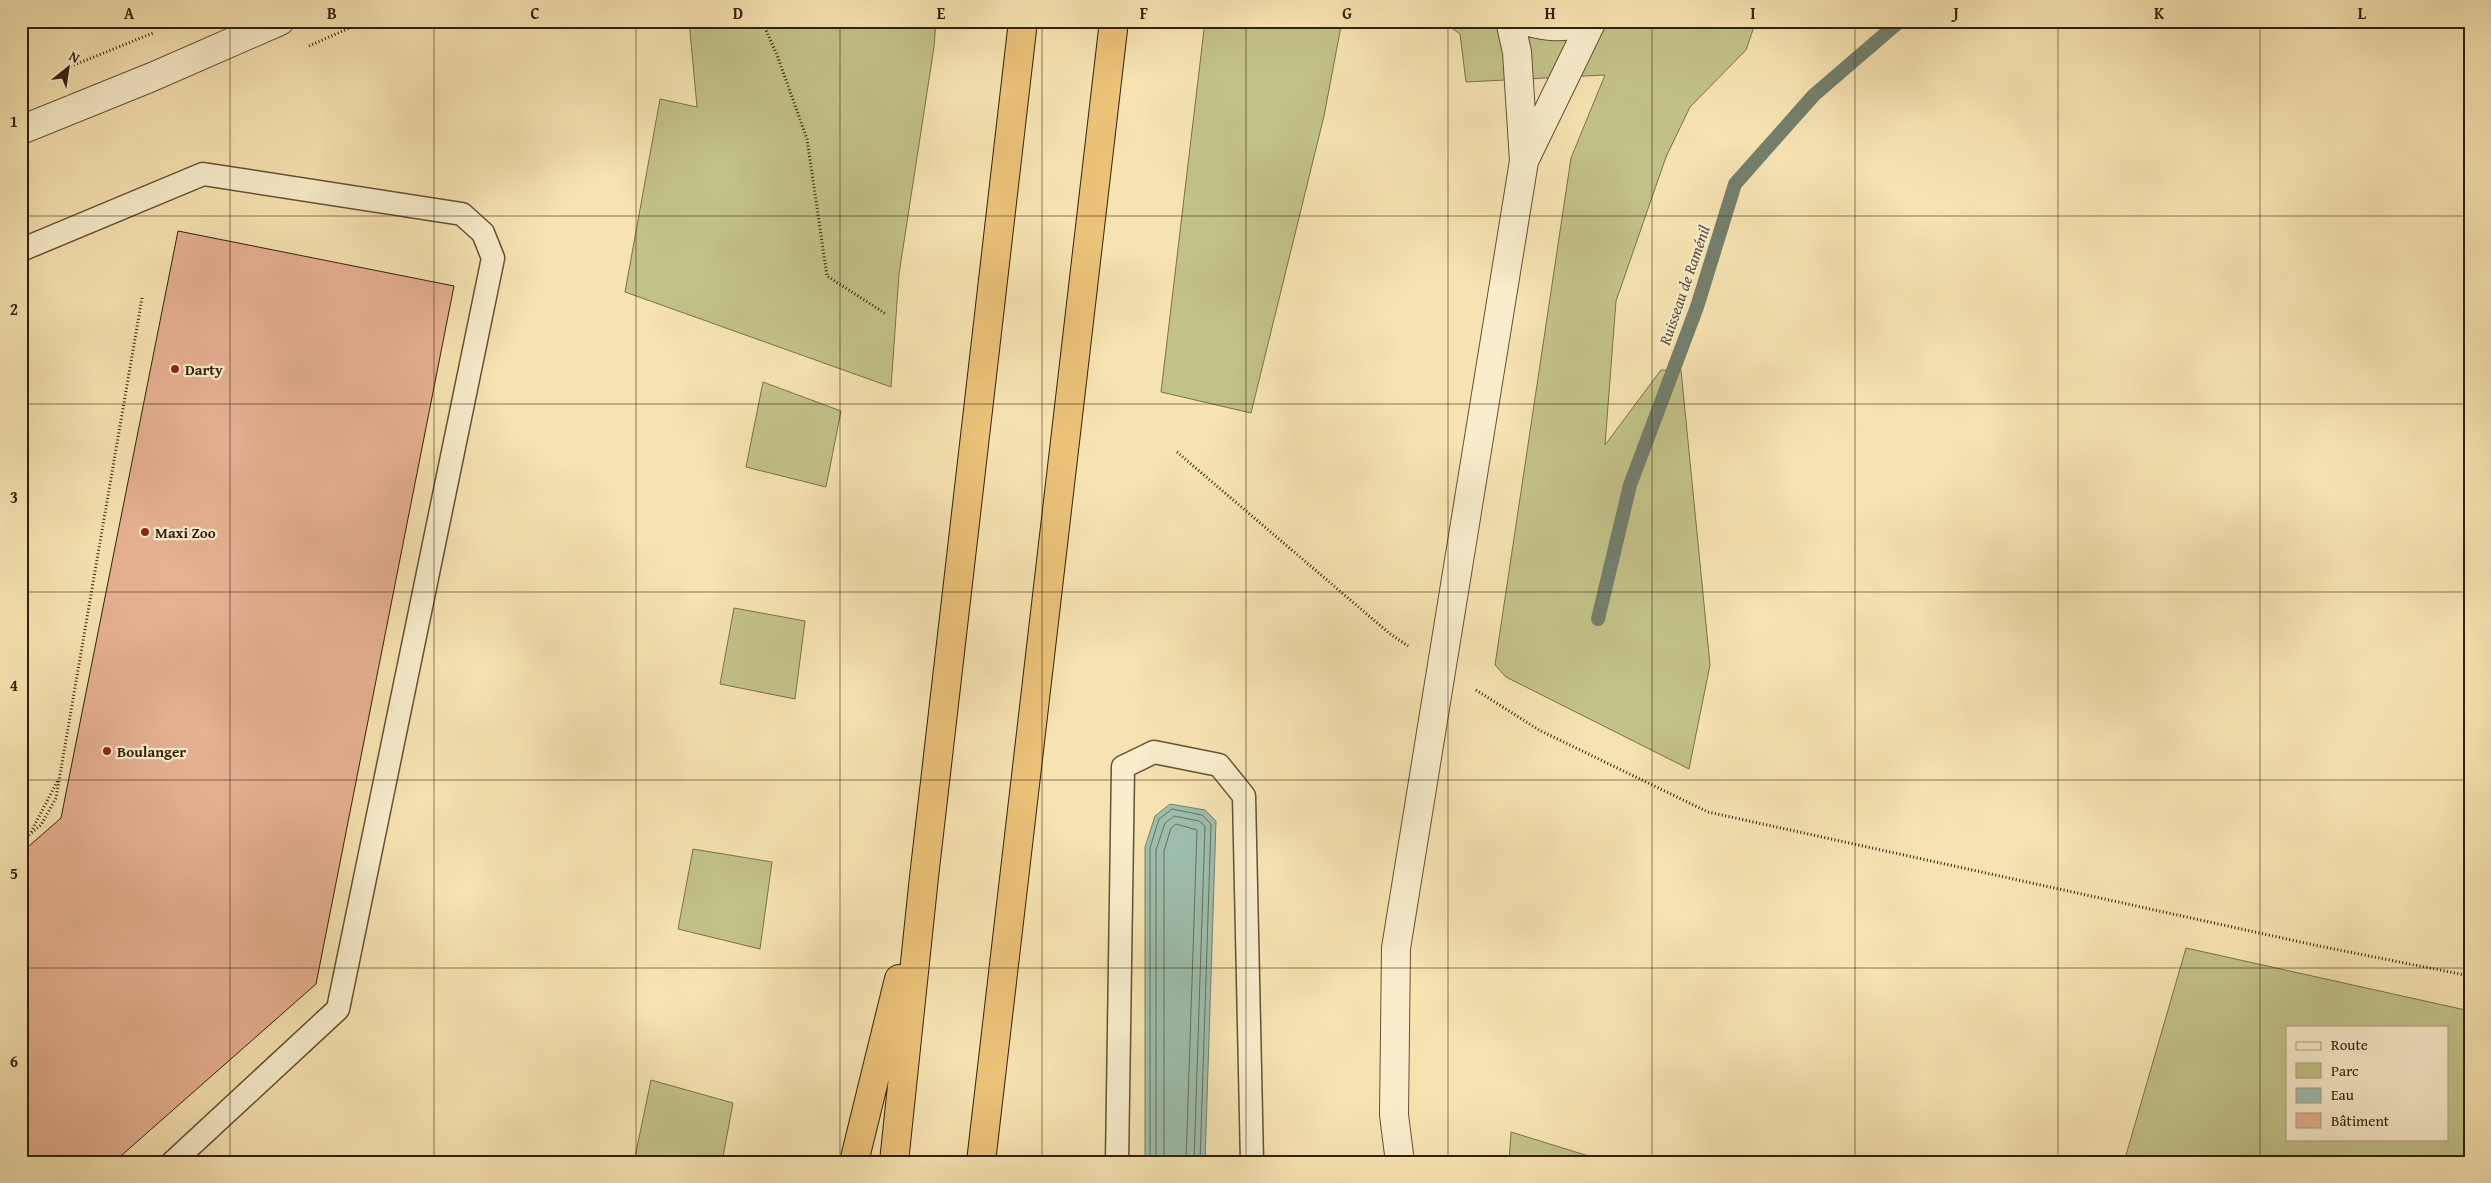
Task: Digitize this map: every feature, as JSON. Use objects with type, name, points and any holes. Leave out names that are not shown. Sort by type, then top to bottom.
[{"type":"highway","points":[[894,1162],[924,877],[1024,21]]},
{"type":"highway","points":[[981,1162],[1114,21]]},
{"type":"highway","points":[[854,1162],[924,877]]},
{"type":"street","points":[[21,130],[152,77],[280,21]]},
{"type":"street","points":[[1400,1162],[1394,1115],[1396,948],[1524,161],[1517,52],[1510,21]]},
{"type":"street","points":[[1526,21],[1545,27],[1570,26],[1583,21]]},
{"type":"street","points":[[1524,161],[1592,21]]},
{"type":"lane","points":[[21,250],[203,174],[462,214],[483,233],[493,258],[338,1010],[173,1162]]},
{"type":"lane","points":[[1117,1162],[1123,767],[1154,752],[1219,766],[1244,796],[1252,1162]]},
{"type":"path","points":[[762,21],[777,55],[807,139],[827,276],[886,314]]},
{"type":"path","points":[[62,70],[156,32]]},
{"type":"path","points":[[21,842],[41,825],[56,798],[142,298]]},
{"type":"path","points":[[29,836],[59,777]]},
{"type":"path","points":[[1708,812],[2319,946],[2470,976]]},
{"type":"green space","points":[[689,21],[936,21],[934,47],[899,274],[891,387],[625,292],[660,99],[697,107]]},
{"type":"green space","points":[[1205,21],[1342,21],[1324,116],[1251,413],[1161,392]]},
{"type":"green space","points":[[1442,21],[1756,21],[1746,50],[1690,107],[1666,157],[1616,301],[1605,445],[1661,370],[1681,370],[1710,665],[1689,769],[1506,677],[1495,665],[1571,158],[1605,75],[1466,82],[1460,34]]},
{"type":"green space","points":[[763,382],[841,411],[826,487],[746,467]]},
{"type":"green space","points":[[734,608],[805,621],[795,699],[720,684]]},
{"type":"green space","points":[[693,849],[772,862],[760,949],[678,929]]},
{"type":"green space","points":[[2186,948],[2470,1011],[2470,1162],[2124,1162]]},
{"type":"green space","points":[[651,1080],[733,1103],[722,1162],[634,1162]]},
{"type":"green space","points":[[1511,1132],[1608,1162],[1509,1162]]},
{"type":"water","points":[[1170,804],[1205,810],[1216,821],[1205,1162],[1145,1162],[1145,847],[1155,816]]},
{"type":"building","points":[[178,231],[454,286],[316,984],[114,1162],[21,1162],[21,853],[61,818]]},
{"type":"waterway","name":"Ruisseau de Raménil","points":[[1598,619],[1630,485],[1697,307],[1735,184],[1814,95],[1900,21]]},
{"type":"place","name":"Darty","points":[[175,369]]},
{"type":"place","name":"Maxi Zoo","points":[[145,532]]},
{"type":"place","name":"Boulanger","points":[[107,751]]}]
